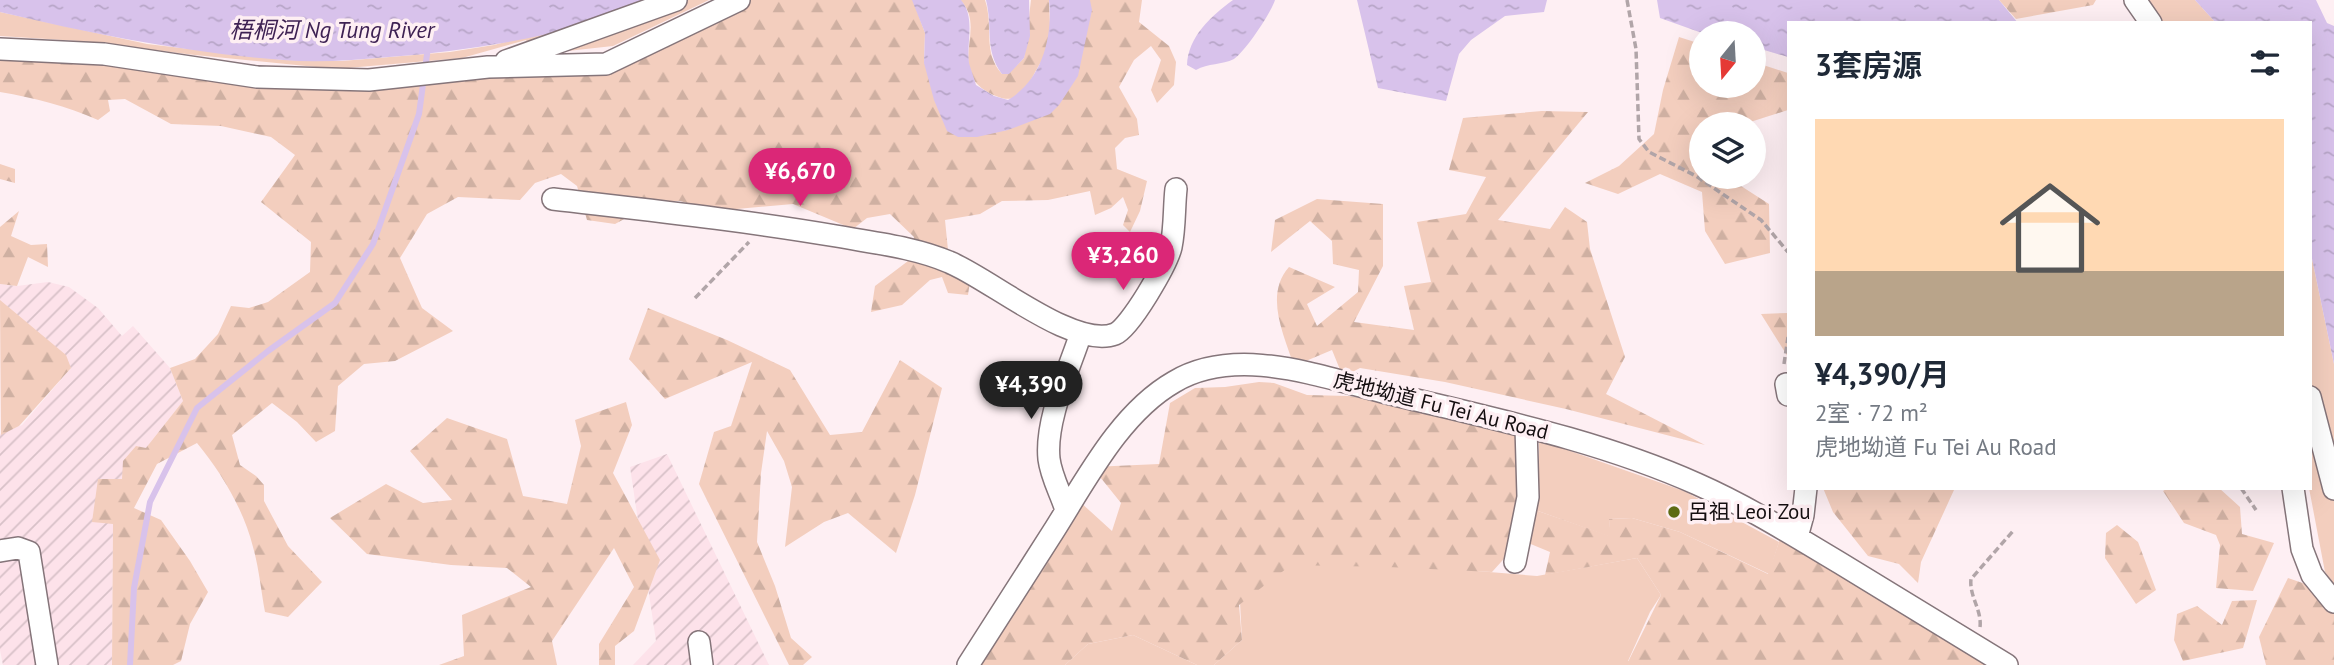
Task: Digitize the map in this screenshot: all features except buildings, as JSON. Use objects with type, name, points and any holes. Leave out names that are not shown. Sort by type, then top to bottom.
[{"type":"street","points":[[488,67],[676,0]]},
{"type":"street","points":[[0,49],[104,54],[257,77],[369,80],[488,67],[606,64],[739,0]]},
{"type":"street","points":[[2135,0],[2150,21]]},
{"type":"street","points":[[553,199],[769,224],[913,250],[950,262],[1020,303],[1091,337],[1115,334],[1127,326],[1162,269],[1171,247],[1176,188]]},
{"type":"street","points":[[1066,510],[1049,461],[1049,440],[1054,415],[1081,333]]},
{"type":"street","name":"虎地坳道 Fu Tei Au Road","points":[[968,665],[1066,510],[1136,411],[1177,380],[1210,367],[1231,364],[1265,366],[1318,376],[1527,427],[1585,442],[1669,472],[1746,507],[2007,665]]},
{"type":"street","points":[[2312,405],[2334,489]]},
{"type":"street","points":[[1516,562],[1528,497],[1527,427]]},
{"type":"street","points":[[1797,537],[1806,490]]},
{"type":"street","points":[[2293,490],[2302,549],[2312,575],[2334,603]]},
{"type":"street","points":[[0,551],[18,548],[29,552],[47,665]]},
{"type":"street","points":[[699,642],[702,665]]},
{"type":"path","points":[[1627,0],[1636,48],[1639,139],[1648,150],[1696,176],[1760,220],[1787,251]]},
{"type":"path","points":[[695,298],[769,224]]},
{"type":"path","points":[[1787,342],[1783,362],[1787,389]]},
{"type":"path","points":[[2242,490],[2256,510]]},
{"type":"path","points":[[1979,632],[1981,620],[1970,588],[1971,579],[2013,531]]},
{"type":"shaded area","points":[[48,282],[69,287],[98,308],[122,336],[133,326],[170,368],[183,401],[122,479],[98,479],[113,524],[112,665],[3,665],[0,650],[0,434],[22,425],[71,368],[0,301],[0,284],[17,286]]},
{"type":"shaded area","points":[[667,454],[769,665],[633,665],[656,641],[630,467]]},
{"type":"green space","points":[[663,0],[709,0],[613,46],[531,55],[526,40],[462,58],[336,69],[79,41],[0,36],[0,12],[147,44],[284,60],[342,61],[450,52],[494,45]]},
{"type":"green space","points":[[732,0],[913,0],[925,33],[924,63],[1005,131],[1089,0],[1142,0],[1139,22],[1169,46],[1176,62],[1174,85],[1157,103],[1151,90],[1161,60],[1151,46],[1134,60],[1119,87],[1137,119],[1139,135],[1125,138],[1115,148],[1117,169],[1147,181],[1140,211],[1130,232],[1123,225],[1128,210],[1123,197],[1111,208],[1095,215],[1090,191],[1048,200],[1002,201],[980,214],[945,220],[948,250],[970,281],[968,295],[948,293],[942,277],[930,280],[902,305],[871,312],[875,286],[908,261],[914,237],[890,214],[867,218],[853,229],[793,204],[715,211],[680,201],[656,202],[615,224],[587,220],[577,186],[561,174],[535,183],[520,200],[458,197],[427,214],[400,258],[422,308],[453,331],[395,361],[364,364],[338,386],[335,431],[316,442],[297,422],[272,403],[232,435],[240,465],[264,485],[264,501],[288,546],[322,582],[288,617],[265,612],[255,555],[244,519],[215,466],[197,443],[157,464],[134,508],[161,520],[208,592],[190,624],[181,661],[173,665],[112,665],[113,524],[92,522],[98,479],[122,479],[123,461],[136,446],[146,448],[183,401],[170,368],[195,359],[218,334],[231,306],[249,308],[268,302],[310,272],[311,242],[261,202],[295,155],[271,137],[221,126],[171,124],[125,99],[108,100],[110,111],[98,120],[50,103],[0,92],[0,49],[304,78],[606,64]]},
{"type":"green space","points":[[960,0],[985,0],[992,57],[1002,74],[1009,73],[1024,58],[1031,0],[1049,0],[1050,31],[1047,51],[1027,87],[1018,96],[1005,99],[996,96],[980,86],[971,75],[968,63],[971,24],[968,12]]},
{"type":"green space","points":[[1999,0],[2096,0],[2093,5],[2016,19]]},
{"type":"green space","points":[[2146,0],[2195,0],[2214,21],[2161,21]]},
{"type":"green space","points":[[1679,37],[1689,40],[1689,98],[1766,98],[1766,66],[1787,73],[1787,110],[1766,117],[1766,112],[1689,112],[1689,186],[1660,174],[1618,194],[1585,183],[1619,166],[1654,134],[1663,90]]},
{"type":"green space","points":[[1542,111],[1588,112],[1498,220],[1550,229],[1565,207],[1587,222],[1590,249],[1625,357],[1606,394],[1705,445],[1566,409],[1445,382],[1360,368],[1343,377],[1332,350],[1294,366],[1281,328],[1277,302],[1282,278],[1289,267],[1335,287],[1307,304],[1317,326],[1358,292],[1359,270],[1333,264],[1332,241],[1310,221],[1271,252],[1275,220],[1317,199],[1383,204],[1383,266],[1354,322],[1414,330],[1404,286],[1431,282],[1417,222],[1466,214],[1486,177],[1449,170],[1463,118]]},
{"type":"green space","points":[[0,164],[15,169],[15,183],[0,179]]},
{"type":"green space","points":[[1695,189],[1746,189],[1769,204],[1770,253],[1725,264],[1705,231],[1702,192]]},
{"type":"green space","points":[[19,211],[11,236],[31,245],[47,244],[48,267],[28,257],[17,286],[0,284],[0,227]]},
{"type":"green space","points":[[2312,259],[2334,364],[2334,584],[2325,572],[2309,490],[2312,490]]},
{"type":"green space","points":[[0,300],[66,355],[71,368],[19,426],[1,435]]},
{"type":"green space","points":[[648,308],[727,340],[790,370],[830,435],[862,432],[900,360],[942,388],[915,495],[896,553],[848,513],[824,522],[785,547],[792,487],[784,461],[767,431],[761,473],[757,542],[775,586],[791,638],[812,657],[803,665],[789,665],[699,484],[714,432],[731,426],[752,362],[665,399],[629,359]]},
{"type":"green space","points":[[1787,313],[1787,355],[1761,314]]},
{"type":"green space","points":[[1274,383],[1307,395],[1349,396],[1402,405],[1437,416],[1453,407],[1517,432],[1524,457],[1539,480],[1538,511],[1610,536],[1609,519],[1632,518],[1680,532],[1768,574],[1780,539],[1993,665],[1643,665],[1628,662],[1661,595],[1637,558],[1545,575],[1550,552],[1521,540],[1492,572],[1291,565],[1239,605],[1242,640],[1214,665],[1197,665],[1133,635],[1088,644],[1065,665],[970,665],[1068,491],[1112,531],[1121,503],[1092,467],[1159,464],[1170,403],[1195,388]]},
{"type":"green space","points":[[626,402],[632,425],[613,473],[660,560],[634,631],[615,646],[615,665],[599,665],[599,644],[634,587],[614,548],[552,641],[557,665],[439,665],[464,656],[462,615],[531,587],[507,568],[451,565],[367,554],[330,518],[386,484],[423,503],[452,500],[410,451],[447,418],[507,439],[523,496],[567,504],[581,446],[575,420]]},
{"type":"green space","points":[[1539,440],[1684,491],[1779,542],[1769,574],[1680,532],[1632,518],[1609,519],[1611,537],[1538,511]]},
{"type":"green space","points":[[1824,490],[1954,490],[1921,562],[1918,583],[1899,564],[1868,556],[1833,512]]},
{"type":"green space","points":[[2221,490],[2240,507],[2242,534],[2274,543],[2253,591],[2216,588],[2220,545],[2216,535],[2184,523],[2163,491]]},
{"type":"green space","points":[[1235,507],[1428,567],[1537,576],[1637,558],[1661,595],[1650,612],[1628,661],[1646,665],[1214,665],[1242,640]]},
{"type":"green space","points":[[2117,525],[2138,542],[2156,590],[2136,604],[2105,558],[2106,533]]},
{"type":"green space","points":[[2288,578],[2326,591],[2334,604],[2334,665],[2266,665],[2259,637]]},
{"type":"green space","points":[[2257,600],[2243,648],[2183,661],[2174,640],[2177,614],[2197,606],[2222,625],[2232,601]]},
{"type":"green space","points":[[1133,635],[1197,665],[1065,665],[1088,644]]},
{"type":"water","name":"梧桐河 Ng Tung River","points":[[0,0],[663,0],[562,31],[493,45],[424,54],[309,61],[211,53],[105,35],[0,12]]},
{"type":"water","points":[[912,0],[961,0],[968,14],[968,55],[976,85],[994,96],[1008,100],[1029,81],[1043,56],[1049,28],[1049,0],[1090,0],[1092,10],[1078,76],[1050,114],[1008,130],[977,137],[958,137],[947,131],[934,100],[924,63],[925,33]]},
{"type":"water","points":[[986,0],[1029,0],[1030,36],[1024,58],[1009,74],[1002,74],[993,56]]},
{"type":"water","points":[[1233,0],[1275,0],[1257,32],[1234,59],[1196,70],[1187,65],[1196,36],[1209,20]]},
{"type":"water","points":[[1357,0],[1547,0],[1544,12],[1505,16],[1471,40],[1459,54],[1446,101],[1378,88]]},
{"type":"water","points":[[1657,0],[1999,0],[2016,21],[1787,21],[1787,57],[1766,51],[1766,21],[1689,21],[1689,28],[1660,18]]},
{"type":"water","points":[[2195,0],[2316,0],[2327,23],[2334,26],[2334,364],[2312,259],[2312,21],[2214,21]]},
{"type":"waterway","points":[[130,665],[134,588],[150,502],[197,408],[268,351],[335,303],[373,244],[419,114],[428,47]]},
{"type":"place","name":"呂祖 Leoi Zou","points":[[1674,512]]}]
